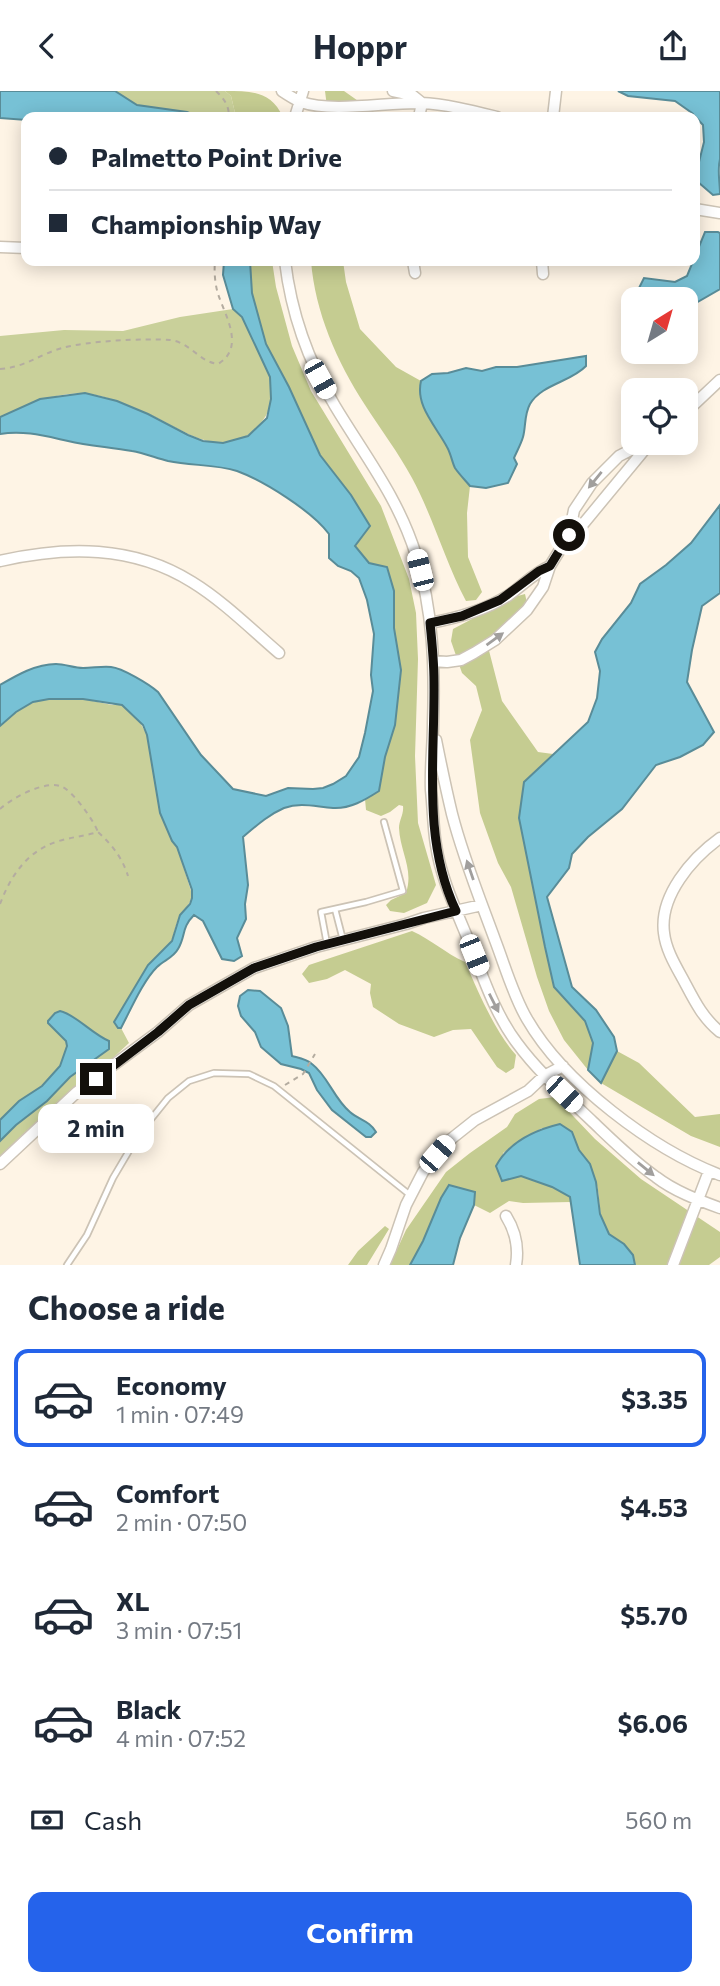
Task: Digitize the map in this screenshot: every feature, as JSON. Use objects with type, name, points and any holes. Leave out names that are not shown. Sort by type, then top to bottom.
[{"type":"street","points":[[282,91],[339,106],[422,103],[473,112]]},
{"type":"street","points":[[393,91],[412,96],[422,103]]},
{"type":"street","points":[[554,112],[556,91]]},
{"type":"street","points":[[420,112],[422,103]]},
{"type":"street","points":[[700,210],[720,213]]},
{"type":"street","points":[[0,247],[21,248]]},
{"type":"street","points":[[286,266],[292,303],[310,358],[335,407],[393,497],[408,529],[424,585],[433,661],[431,786],[436,847],[452,902],[492,999],[516,1042],[544,1076],[623,1151],[657,1178],[720,1208]]},
{"type":"street","points":[[414,266],[415,273]]},
{"type":"street","points":[[542,266],[543,274]]},
{"type":"street","points":[[698,401],[720,380]]},
{"type":"street","points":[[433,661],[461,660],[495,640],[527,610],[543,587],[550,566],[569,535],[574,510],[592,483],[621,455]]},
{"type":"street","points":[[569,535],[579,529],[640,455]]},
{"type":"street","points":[[0,561],[30,554],[74,550],[146,560],[170,569],[214,597],[279,653]]},
{"type":"street","points":[[430,623],[462,616],[500,600],[550,566]]},
{"type":"street","points":[[433,725],[453,816],[482,905],[527,1020],[579,1085],[637,1129],[720,1175]]},
{"type":"street","points":[[720,838],[694,861],[679,881],[670,897],[663,923],[667,948],[699,1011],[720,1032]]},
{"type":"street","points":[[0,1164],[77,1092],[158,1032],[189,1005],[254,968],[289,955],[482,905]]},
{"type":"street","points":[[384,1265],[411,1196],[428,1164],[453,1137],[475,1120],[528,1091],[544,1076],[563,1066]]},
{"type":"street","points":[[673,1265],[709,1171]]},
{"type":"street","points":[[506,1216],[516,1237],[516,1265]]},
{"type":"lane","points":[[327,945],[321,912],[403,891],[384,822]]},
{"type":"lane","points":[[335,909],[343,941]]},
{"type":"lane","points":[[67,1265],[88,1235],[113,1178],[139,1134],[168,1098],[188,1081],[214,1073],[249,1075],[274,1086],[411,1196]]},
{"type":"path","points":[[216,91],[225,100],[229,112]]},
{"type":"path","points":[[0,369],[24,365],[61,349],[136,340],[180,342],[202,359],[218,364],[229,355],[233,336],[217,291],[215,266]]},
{"type":"path","points":[[0,809],[9,800],[46,785],[67,788],[95,824],[98,832],[110,842],[124,861],[128,876]]},
{"type":"path","points":[[0,904],[11,878],[31,856],[58,841],[98,832]]},
{"type":"path","points":[[284,1086],[303,1075],[315,1054]]},
{"type":"green space","points":[[115,91],[225,91],[231,96],[235,112],[187,112],[137,105]]},
{"type":"green space","points":[[225,91],[260,94],[273,102],[280,112],[235,112],[231,96]]},
{"type":"green space","points":[[325,91],[344,91],[374,112],[328,112]]},
{"type":"green space","points":[[250,266],[273,266],[292,346],[311,391],[381,506],[409,579],[416,613],[418,659],[415,756],[418,823],[436,885],[427,903],[404,913],[390,911],[386,905],[406,893],[408,884],[408,868],[399,828],[403,806],[399,805],[381,816],[366,810],[365,799],[379,791],[385,757],[395,725],[401,670],[394,628],[394,591],[355,546],[370,526],[351,495],[320,455],[266,344],[252,293]]},
{"type":"green space","points":[[312,266],[344,266],[360,329],[396,367],[421,381],[424,407],[447,447],[455,468],[470,486],[467,513],[468,557],[482,592],[476,600],[466,601],[412,478],[355,389],[337,354],[322,318]]},
{"type":"green space","points":[[233,309],[242,316],[253,337],[269,374],[271,387],[270,406],[265,417],[243,438],[230,442],[202,439],[126,404],[87,394],[53,397],[0,417],[0,336],[64,330],[123,331],[180,317]]},
{"type":"green space","points":[[525,594],[527,603],[513,619],[486,639],[502,701],[538,752],[553,754],[524,782],[519,818],[554,987],[585,1021],[593,1044],[588,1070],[564,1040],[549,1011],[511,887],[498,863],[480,813],[470,740],[482,710],[476,686],[462,673],[451,641],[453,629],[514,597]]},
{"type":"green space","points":[[49,699],[83,699],[112,705],[121,704],[138,719],[147,735],[172,841],[177,847],[192,894],[178,920],[172,940],[162,951],[118,1028],[121,1028],[129,1043],[0,1163],[0,726],[23,708]]},
{"type":"green space","points":[[412,931],[465,962],[494,1023],[516,1055],[514,1068],[506,1073],[497,1067],[471,1029],[453,1030],[434,1037],[399,1024],[373,1007],[371,984],[345,970],[327,979],[309,983],[302,974],[309,965]]},
{"type":"green space","points":[[617,1051],[639,1063],[695,1117],[720,1114],[720,1147],[691,1136],[601,1083]]},
{"type":"green space","points":[[555,1097],[595,1139],[641,1179],[720,1232],[720,1257],[709,1265],[635,1265],[630,1252],[605,1227],[595,1177],[577,1148],[572,1132],[542,1128],[503,1153],[502,1180],[521,1176],[552,1187],[570,1197],[571,1202],[509,1201],[490,1213],[474,1205],[475,1191],[441,1198],[410,1265],[390,1265],[406,1230],[446,1172],[507,1127],[515,1114],[539,1099]]},
{"type":"green space","points":[[385,1226],[389,1229],[367,1265],[348,1265],[358,1251]]},
{"type":"water","points":[[0,91],[115,91],[137,105],[187,112],[21,112],[21,120],[0,118]]},
{"type":"water","points":[[618,91],[720,91],[720,194],[713,195],[700,184],[700,158],[704,142],[700,112],[691,112],[675,101],[628,96]]},
{"type":"water","points":[[705,232],[720,233],[720,289],[698,302],[698,287],[640,287],[644,278],[675,282],[687,276],[691,266],[700,266],[700,244]]},
{"type":"water","points":[[224,266],[250,266],[252,293],[266,344],[320,455],[351,495],[370,526],[355,546],[369,563],[387,567],[394,591],[394,628],[401,670],[395,725],[385,757],[379,791],[363,801],[345,807],[302,805],[284,808],[267,817],[243,837],[248,885],[246,919],[237,938],[242,956],[234,961],[222,959],[203,921],[194,915],[187,924],[176,952],[152,973],[121,1028],[118,1028],[114,1022],[148,965],[172,941],[180,915],[192,898],[192,890],[177,847],[160,813],[147,735],[143,725],[122,705],[83,699],[33,702],[0,726],[0,685],[27,671],[49,664],[122,670],[158,692],[201,755],[233,789],[266,796],[288,788],[323,788],[346,776],[359,757],[373,691],[371,675],[374,634],[359,578],[329,558],[329,534],[287,498],[248,476],[229,469],[177,463],[136,452],[34,434],[0,434],[0,417],[40,399],[85,393],[117,401],[203,441],[223,443],[248,436],[267,418],[271,399],[270,377],[242,317],[233,309],[223,275]]},
{"type":"water","points":[[586,356],[586,366],[573,376],[549,387],[530,404],[523,437],[514,458],[517,464],[508,483],[486,488],[470,486],[455,468],[447,447],[424,407],[421,381],[432,374],[466,368],[482,371]]},
{"type":"water","points":[[720,505],[720,593],[702,606],[687,682],[714,732],[703,745],[656,765],[622,809],[572,854],[569,868],[547,897],[572,987],[596,1010],[614,1037],[617,1051],[601,1083],[588,1070],[593,1043],[585,1021],[554,987],[519,818],[524,782],[588,722],[597,698],[600,671],[595,652],[631,603],[640,584],[691,543]]},
{"type":"water","points":[[248,990],[260,991],[281,1008],[288,1026],[292,1056],[307,1061],[318,1069],[344,1107],[374,1128],[376,1132],[371,1137],[366,1137],[332,1110],[317,1090],[309,1073],[281,1064],[261,1047],[255,1032],[241,1016],[238,1006],[240,996]]},
{"type":"water","points":[[60,1011],[109,1041],[109,1049],[70,1077],[47,1101],[0,1141],[0,1120],[19,1101],[42,1086],[60,1066],[67,1046],[66,1041],[48,1021]]},
{"type":"water","points":[[560,1124],[572,1132],[579,1150],[590,1164],[596,1182],[600,1214],[609,1234],[624,1244],[633,1255],[635,1265],[580,1265],[570,1197],[552,1187],[521,1176],[502,1181],[496,1166],[508,1150],[532,1134]]},
{"type":"water","points":[[449,1185],[475,1192],[474,1205],[460,1238],[453,1265],[410,1265],[441,1198]]},
{"type":"route","points":[[96,1079],[189,1005],[254,968],[316,947],[456,911],[436,847],[434,827],[431,786],[434,681],[430,623],[462,616],[512,593],[539,571],[550,566],[569,535]]}]
